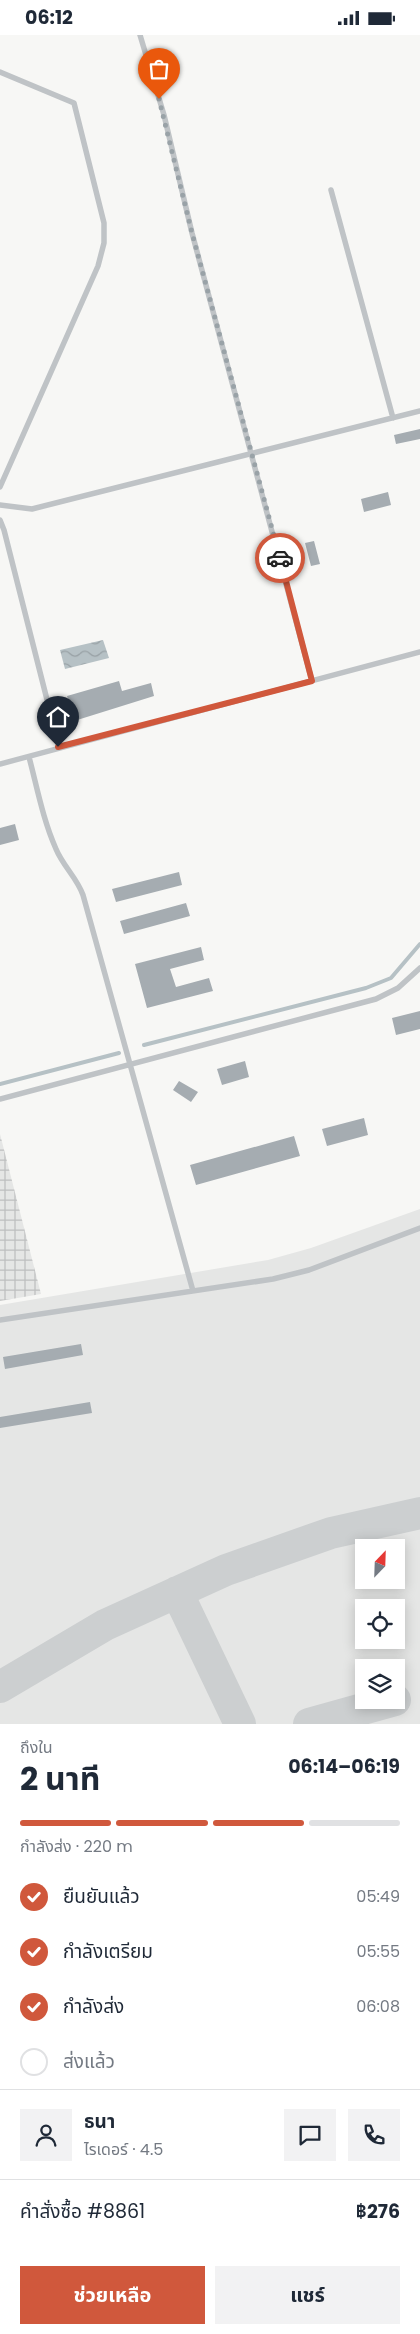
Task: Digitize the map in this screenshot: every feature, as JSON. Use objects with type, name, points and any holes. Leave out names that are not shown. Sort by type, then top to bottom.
[{"type":"lane","points":[[140,35],[164,115],[192,233],[312,681]]},
{"type":"lane","points":[[0,72],[74,103],[104,229],[104,243],[98,266],[0,487]]},
{"type":"lane","points":[[331,190],[393,418]]},
{"type":"lane","points":[[0,505],[32,509],[253,455],[420,411]]},
{"type":"lane","points":[[0,520],[58,747]]},
{"type":"lane","points":[[0,764],[420,652]]},
{"type":"lane","points":[[29,757],[49,831],[57,851],[78,881],[83,895],[193,1291]]},
{"type":"lane","points":[[0,1099],[376,999],[398,989],[420,968]]},
{"type":"lane","points":[[0,1320],[273,1279],[309,1270],[420,1228]]},
{"type":"shaded area","points":[[0,1134],[41,1294],[0,1301]]},
{"type":"shaded area","points":[[420,1209],[420,1724],[0,1724],[0,1305],[268,1260],[311,1248]]},
{"type":"water","points":[[103,640],[109,658],[65,669],[60,650]]},
{"type":"building","points":[[420,429],[420,439],[396,444],[394,435]]},
{"type":"building","points":[[388,492],[391,505],[364,512],[361,499]]},
{"type":"building","points":[[314,541],[320,564],[311,566],[305,543]]},
{"type":"building","points":[[119,681],[122,691],[151,683],[154,696],[74,721],[67,696]]},
{"type":"building","points":[[15,824],[19,840],[0,845],[0,828]]},
{"type":"building","points":[[179,872],[182,885],[116,902],[112,889]]},
{"type":"building","points":[[186,903],[190,916],[124,934],[120,921]]},
{"type":"building","points":[[201,947],[204,960],[170,969],[176,987],[209,978],[213,991],[147,1008],[135,964]]},
{"type":"building","points":[[420,1011],[420,1029],[396,1035],[392,1018]]},
{"type":"building","points":[[245,1061],[249,1077],[222,1085],[217,1069]]},
{"type":"building","points":[[179,1081],[198,1092],[191,1102],[173,1090]]},
{"type":"building","points":[[364,1118],[368,1135],[327,1146],[322,1129]]},
{"type":"building","points":[[294,1136],[300,1156],[196,1185],[190,1165]]},
{"type":"building","points":[[81,1344],[83,1355],[5,1369],[3,1357]]},
{"type":"building","points":[[90,1402],[92,1413],[0,1428],[0,1417]]},
{"type":"waterway","points":[[144,1045],[366,988],[391,978],[420,944]]},
{"type":"waterway","points":[[0,1084],[119,1053]]},
{"type":"taxiway","points":[[0,1687],[105,1625],[226,1570],[331,1533],[420,1513]]},
{"type":"taxiway","points":[[177,1592],[240,1724]]},
{"type":"taxiway","points":[[309,1724],[363,1709]]},
{"type":"way so far","points":[[159,99],[192,233],[280,558]]},
{"type":"route","points":[[58,747],[312,681],[280,558]]}]
